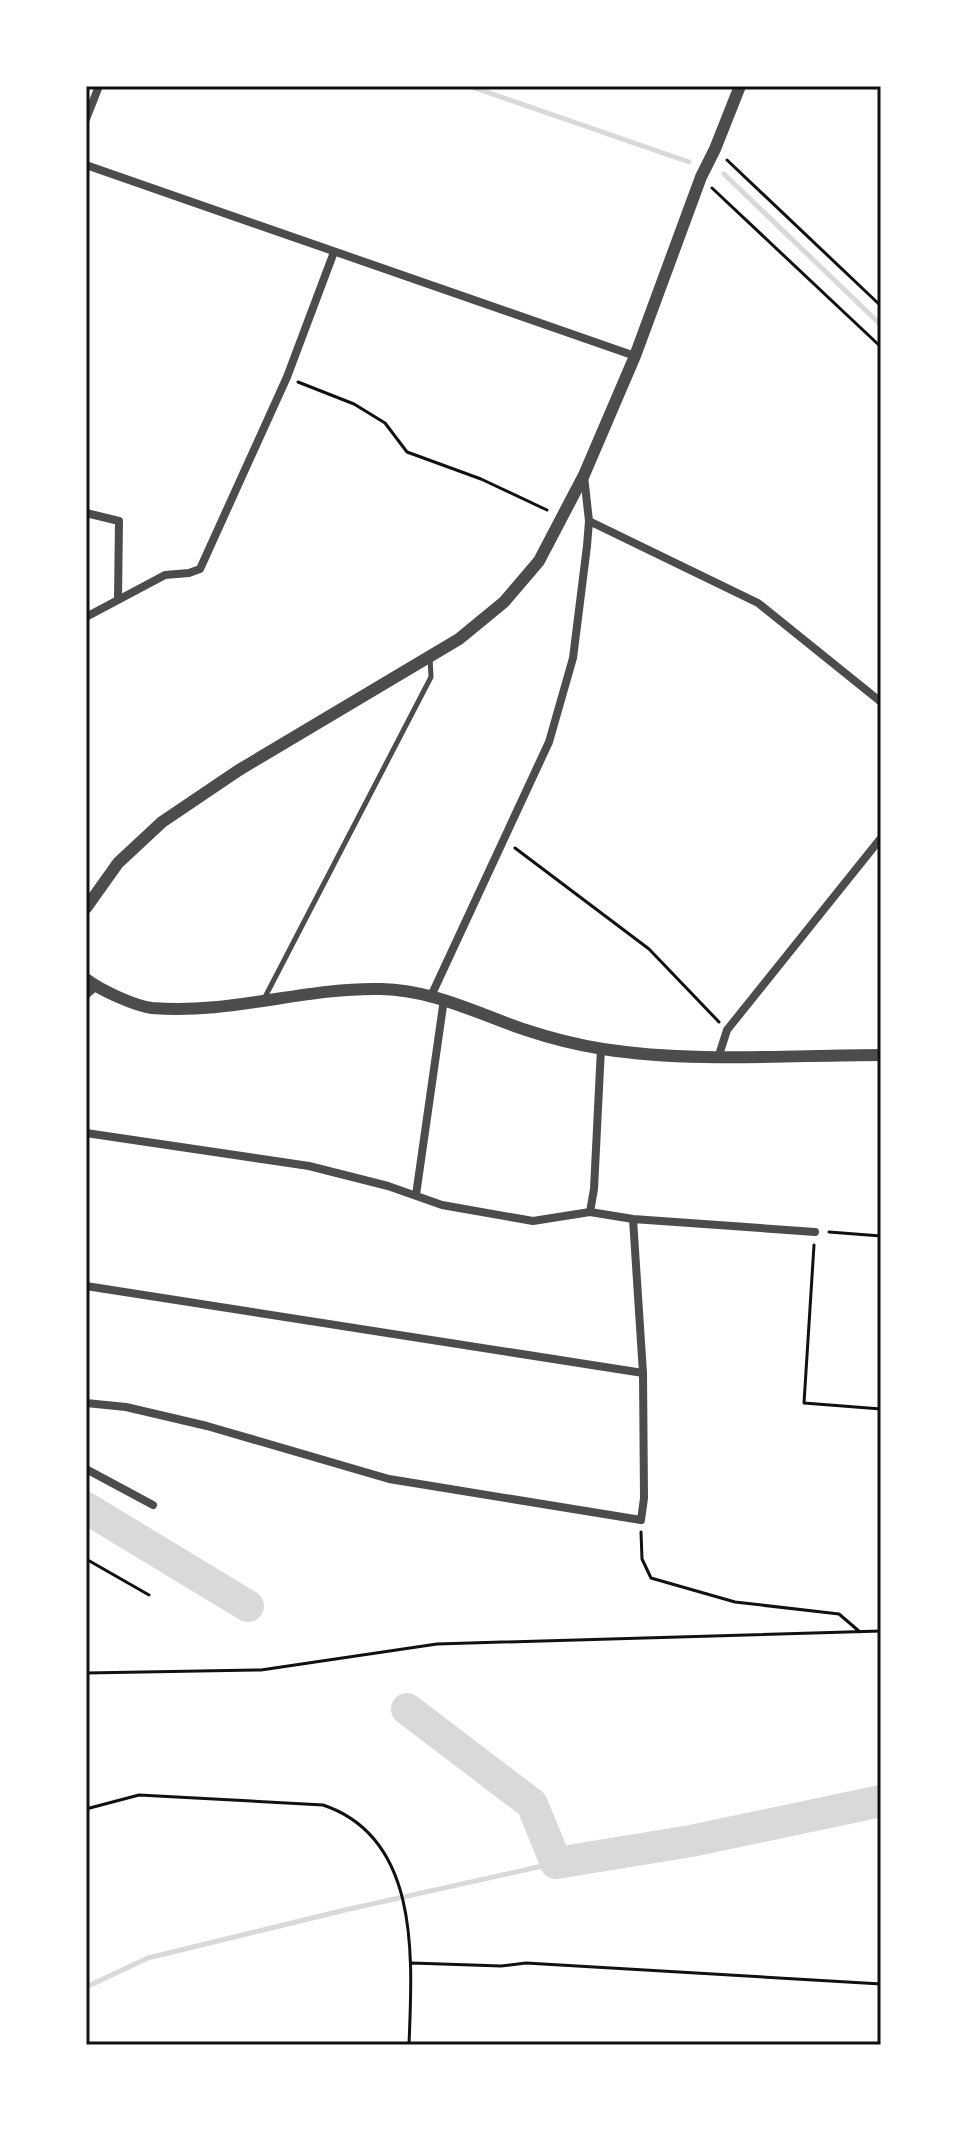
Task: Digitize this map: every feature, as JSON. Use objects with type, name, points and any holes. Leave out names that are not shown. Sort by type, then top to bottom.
[{"type":"street","points":[[86,119],[99,86]]},
{"type":"street","points":[[86,908],[118,863],[162,822],[239,770],[459,639],[504,602],[539,561],[584,475],[635,356],[701,177],[740,86]]},
{"type":"street","points":[[86,165],[635,356]]},
{"type":"street","points":[[86,617],[165,575],[200,569],[287,377],[334,252]]},
{"type":"street","points":[[416,1195],[438,997],[504,839],[549,742],[573,658],[589,521],[584,475]]},
{"type":"street","points":[[86,513],[119,521],[118,599]]},
{"type":"street","points":[[589,521],[758,603],[881,702]]},
{"type":"street","points":[[719,1055],[727,1030],[881,838]]},
{"type":"street","points":[[89,987],[149,1008],[194,1008],[381,989],[438,997],[528,1030],[601,1048],[649,1054],[881,1055]]},
{"type":"street","points":[[590,1212],[594,1189],[601,1048]]},
{"type":"street","points":[[86,1133],[309,1166],[442,1205],[533,1221],[590,1212],[633,1219],[815,1232]]},
{"type":"street","points":[[86,1403],[126,1407],[207,1426],[389,1479],[641,1520],[644,1498],[643,1373],[633,1219]]},
{"type":"street","points":[[86,1286],[643,1373]]},
{"type":"street","points":[[86,1469],[153,1505]]},
{"type":"lane","points":[[263,999],[431,677],[430,656]]},
{"type":"path","points":[[715,149],[881,306]]},
{"type":"path","points":[[701,177],[881,347]]},
{"type":"path","points":[[287,377],[354,404],[385,423],[407,452],[481,479],[563,518]]},
{"type":"path","points":[[504,839],[649,949],[727,1030]]},
{"type":"path","points":[[881,1236],[815,1232],[804,1403],[881,1409]]},
{"type":"path","points":[[641,1520],[642,1559],[651,1578],[735,1602],[839,1614],[860,1632]]},
{"type":"path","points":[[86,1559],[149,1595]]},
{"type":"path","points":[[86,1673],[261,1670],[437,1644],[881,1631]]},
{"type":"path","points":[[86,1809],[139,1795],[323,1805],[342,1811],[371,1835],[387,1858],[400,1886],[412,1963],[409,2045]]},
{"type":"path","points":[[412,1963],[501,1966],[526,1963],[881,1984]]},
{"type":"waterway","points":[[469,86],[689,162]]},
{"type":"waterway","points":[[724,174],[881,325]]},
{"type":"waterway","points":[[86,1508],[248,1606]]},
{"type":"waterway","points":[[407,1709],[532,1804],[556,1863],[691,1841],[881,1801]]},
{"type":"waterway","points":[[86,1987],[148,1958],[556,1863]]}]
